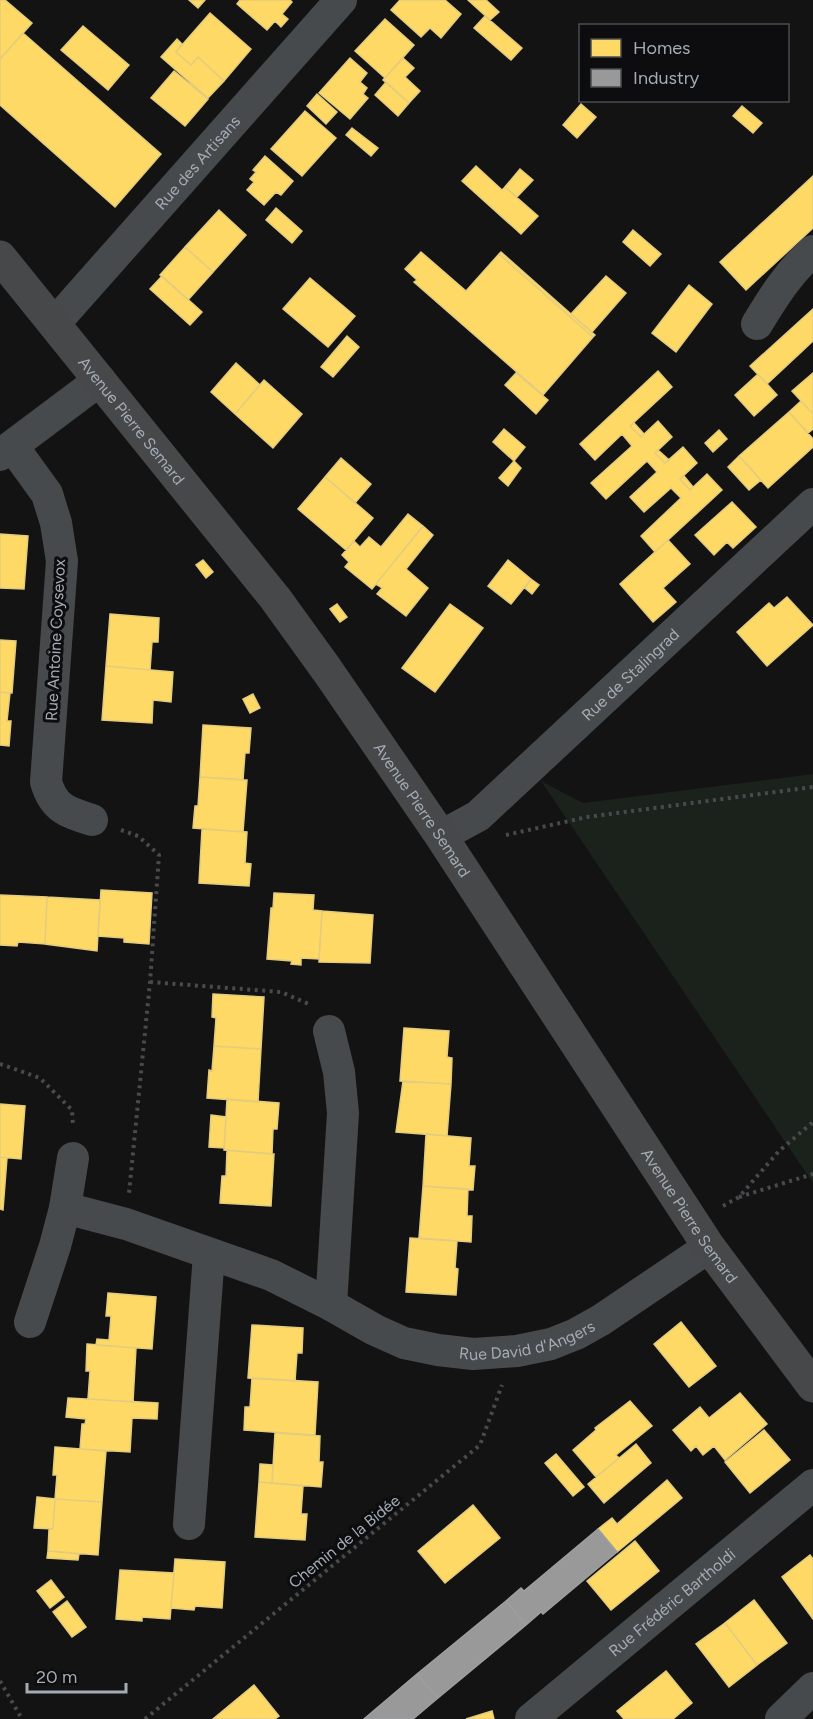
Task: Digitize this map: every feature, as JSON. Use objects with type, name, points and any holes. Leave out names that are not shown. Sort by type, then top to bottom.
[{"type":"main road","name":"Avenue Pierre Semard","points":[[0,257],[275,598],[327,670],[441,836],[701,1235],[813,1386]]},
{"type":"street","name":"Rue des Artisans","points":[[54,324],[341,0]]},
{"type":"street","points":[[757,324],[778,289],[796,266],[813,250]]},
{"type":"street","points":[[6,451],[100,380]]},
{"type":"street","name":"Rue Antoine Coysevox","points":[[6,451],[46,494],[56,523],[62,561],[46,782],[50,798],[69,812],[92,820]]},
{"type":"street","name":"Rue de Stalingrad","points":[[441,836],[478,816],[813,504]]},
{"type":"street","points":[[329,1031],[339,1072],[343,1113],[331,1305]]},
{"type":"street","points":[[30,1322],[65,1208],[73,1158]]},
{"type":"street","name":"Rue David d'Angers","points":[[65,1208],[126,1224],[271,1275],[404,1343],[472,1354],[517,1351],[551,1344],[576,1334],[601,1320],[701,1235]]},
{"type":"street","points":[[189,1524],[209,1254]]},
{"type":"street","name":"Rue Frédéric Bartholdi","points":[[531,1719],[813,1485]]},
{"type":"street","points":[[781,1719],[813,1688]]},
{"type":"path","points":[[478,816],[494,838],[587,817],[813,787]]},
{"type":"path","points":[[92,820],[138,836],[159,855],[150,982],[126,1224]]},
{"type":"path","points":[[150,982],[281,992],[309,1003],[329,1031]]},
{"type":"path","points":[[0,1064],[40,1078],[72,1110],[73,1158]]},
{"type":"path","points":[[701,1235],[739,1197],[779,1151],[813,1122]]},
{"type":"path","points":[[739,1197],[813,1174]]},
{"type":"path","name":"Chemin de la Bidée","points":[[145,1719],[480,1445],[507,1371],[517,1351]]},
{"type":"path","points":[[0,1682],[22,1719]]},
{"type":"shaded area","points":[[813,774],[813,1183],[541,781],[583,803]]},
{"type":"building: Homes","points":[[0,0],[5,0],[32,23],[0,59]]},
{"type":"building: Homes","points":[[189,0],[205,0],[198,8]]},
{"type":"building: Homes","points":[[240,0],[290,0],[292,2],[282,14],[288,19],[281,27],[275,21],[267,30],[237,4]]},
{"type":"building: Homes","points":[[400,0],[445,0],[461,14],[441,38],[430,28],[421,37],[391,10]]},
{"type":"building: Homes","points":[[468,0],[486,0],[499,12],[490,20]]},
{"type":"building: Homes","points":[[210,13],[251,49],[224,81],[198,57],[191,65],[176,52]]},
{"type":"building: Homes","points":[[485,16],[522,48],[511,60],[474,28]]},
{"type":"building: Homes","points":[[385,19],[414,45],[385,78],[355,51]]},
{"type":"building: Homes","points":[[83,26],[129,65],[108,90],[61,50]]},
{"type":"building: Homes","points":[[23,33],[161,154],[115,207],[0,105],[0,59]]},
{"type":"building: Homes","points":[[177,39],[182,44],[176,52],[191,65],[198,57],[224,81],[208,98],[161,57]]},
{"type":"building: Homes","points":[[350,58],[367,73],[360,82],[367,88],[363,94],[368,98],[350,119],[319,93]]},
{"type":"building: Homes","points":[[403,58],[414,68],[405,77],[420,91],[409,103],[383,80]]},
{"type":"building: Homes","points":[[174,71],[208,99],[185,126],[151,98]]},
{"type":"building: Homes","points":[[386,82],[409,103],[398,116],[375,95]]},
{"type":"building: Homes","points":[[317,94],[337,112],[326,124],[307,106]]},
{"type":"building: Homes","points":[[581,104],[596,117],[577,138],[563,125]]},
{"type":"building: Homes","points":[[742,106],[762,123],[753,133],[733,116]]},
{"type":"building: Homes","points":[[305,111],[336,138],[302,176],[271,149]]},
{"type":"building: Homes","points":[[352,128],[378,148],[371,156],[346,135]]},
{"type":"building: Homes","points":[[265,156],[293,181],[281,195],[276,192],[264,205],[247,190],[254,182],[250,179],[256,172],[253,170]]},
{"type":"building: Homes","points":[[476,166],[502,190],[505,187],[538,216],[521,234],[462,181]]},
{"type":"building: Homes","points":[[520,169],[533,180],[517,197],[505,187]]},
{"type":"building: Homes","points":[[813,176],[813,228],[746,290],[720,262]]},
{"type":"building: Homes","points":[[276,208],[302,231],[292,243],[266,220]]},
{"type":"building: Homes","points":[[219,210],[246,235],[213,272],[185,247]]},
{"type":"building: Homes","points":[[633,230],[661,254],[650,266],[623,242]]},
{"type":"building: Homes","points":[[185,247],[213,272],[188,300],[160,275]]},
{"type":"building: Homes","points":[[421,252],[466,291],[499,254],[593,337],[543,395],[414,282],[417,280],[405,269]]},
{"type":"building: Homes","points":[[501,252],[595,335],[593,337],[499,254]]},
{"type":"building: Homes","points":[[162,276],[202,312],[190,325],[150,289]]},
{"type":"building: Homes","points":[[606,276],[626,293],[592,332],[571,314]]},
{"type":"building: Homes","points":[[310,278],[355,316],[328,347],[283,309]]},
{"type":"building: Homes","points":[[689,285],[712,304],[676,352],[652,333]]},
{"type":"building: Homes","points":[[813,309],[813,341],[767,384],[750,366]]},
{"type":"building: Homes","points":[[347,336],[359,347],[333,377],[321,367]]},
{"type":"building: Homes","points":[[236,363],[260,385],[235,414],[211,392]]},
{"type":"building: Homes","points":[[658,371],[672,387],[630,426],[641,437],[658,421],[672,437],[655,453],[665,463],[683,447],[697,463],[680,479],[690,490],[707,474],[722,490],[655,552],[641,536],[681,498],[671,488],[644,512],[630,497],[657,472],[647,461],[606,499],[591,483],[632,446],[622,434],[595,460],[580,444]]},
{"type":"building: Homes","points":[[516,373],[548,400],[536,414],[505,385]]},
{"type":"building: Homes","points":[[813,373],[813,414],[792,391]]},
{"type":"building: Homes","points":[[758,374],[777,395],[754,416],[735,395]]},
{"type":"building: Homes","points":[[264,380],[302,414],[273,448],[235,414]]},
{"type":"building: Homes","points":[[801,401],[813,414],[813,429],[808,433],[789,412]]},
{"type":"building: Homes","points":[[789,412],[813,439],[813,447],[768,488],[739,456]]},
{"type":"building: Homes","points":[[634,423],[644,434],[641,437],[630,426]]},
{"type":"building: Homes","points":[[504,429],[525,447],[514,461],[493,442]]},
{"type":"building: Homes","points":[[719,430],[727,439],[713,452],[705,443]]},
{"type":"building: Homes","points":[[658,450],[669,460],[665,463],[655,453]]},
{"type":"building: Homes","points":[[739,456],[761,480],[749,490],[728,467]]},
{"type":"building: Homes","points":[[341,458],[371,484],[355,503],[325,477]]},
{"type":"building: Homes","points":[[514,461],[521,468],[508,486],[499,478]]},
{"type":"building: Homes","points":[[684,476],[693,487],[690,490],[680,479]]},
{"type":"building: Homes","points":[[325,477],[373,518],[346,550],[298,509]]},
{"type":"building: Homes","points":[[732,502],[756,527],[733,548],[727,542],[714,555],[695,535]]},
{"type":"building: Homes","points":[[408,514],[423,526],[372,589],[345,567],[349,562],[342,555],[354,541],[360,547],[369,537],[381,547]]},
{"type":"building: Homes","points":[[423,526],[433,535],[406,569],[428,588],[406,616],[377,594],[382,588],[376,584]]},
{"type":"building: Homes","points":[[0,534],[28,536],[24,589],[0,588]]},
{"type":"building: Homes","points":[[668,540],[690,564],[663,588],[676,602],[653,622],[620,584]]},
{"type":"building: Homes","points":[[203,560],[213,572],[206,578],[196,565]]},
{"type":"building: Homes","points":[[508,560],[531,579],[511,604],[488,586]]},
{"type":"building: Homes","points":[[531,579],[539,585],[532,594],[525,588]]},
{"type":"building: Homes","points":[[787,597],[813,625],[767,666],[737,632],[769,603],[774,608]]},
{"type":"building: Homes","points":[[337,604],[347,617],[340,622],[330,609]]},
{"type":"building: Homes","points":[[450,604],[483,628],[435,692],[402,668]]},
{"type":"building: Homes","points":[[110,614],[159,618],[158,642],[152,642],[150,670],[106,666]]},
{"type":"building: Homes","points":[[0,640],[16,641],[12,693],[0,692]]},
{"type":"building: Homes","points":[[106,666],[173,672],[171,702],[153,700],[152,723],[102,720]]},
{"type":"building: Homes","points":[[0,692],[10,693],[7,721],[11,721],[9,746],[0,745]]},
{"type":"building: Homes","points":[[253,694],[260,708],[250,713],[243,699]]},
{"type":"building: Homes","points":[[203,725],[251,728],[249,753],[245,753],[243,780],[200,777]]},
{"type":"building: Homes","points":[[200,777],[247,780],[243,832],[193,828],[195,806],[198,806]]},
{"type":"building: Homes","points":[[202,829],[247,832],[245,863],[251,864],[249,886],[199,883]]},
{"type":"building: Homes","points":[[101,890],[152,893],[149,944],[124,942],[124,938],[98,936]]},
{"type":"building: Homes","points":[[274,893],[314,895],[313,910],[322,911],[319,959],[301,958],[301,965],[291,964],[292,961],[267,959]]},
{"type":"building: Homes","points":[[0,895],[47,897],[45,944],[18,942],[17,946],[0,945]]},
{"type":"building: Homes","points":[[47,897],[100,900],[97,951],[45,944]]},
{"type":"building: Homes","points":[[322,911],[373,915],[370,963],[319,962]]},
{"type":"building: Homes","points":[[213,994],[264,997],[261,1049],[214,1046],[216,1018],[212,1017]]},
{"type":"building: Homes","points":[[404,1028],[449,1031],[447,1057],[452,1058],[451,1084],[400,1081]]},
{"type":"building: Homes","points":[[214,1046],[261,1049],[258,1102],[207,1098]]},
{"type":"building: Homes","points":[[403,1081],[451,1084],[447,1136],[396,1132]]},
{"type":"building: Homes","points":[[227,1099],[279,1103],[277,1129],[273,1129],[272,1154],[224,1150]]},
{"type":"building: Homes","points":[[0,1104],[25,1106],[21,1159],[0,1157]]},
{"type":"building: Homes","points":[[211,1115],[226,1117],[224,1148],[209,1147]]},
{"type":"building: Homes","points":[[426,1134],[471,1138],[469,1166],[475,1166],[473,1190],[423,1186]]},
{"type":"building: Homes","points":[[227,1150],[274,1154],[271,1206],[220,1203],[222,1176],[226,1176]]},
{"type":"building: Homes","points":[[0,1157],[7,1158],[3,1210],[0,1209]]},
{"type":"building: Homes","points":[[423,1186],[468,1189],[467,1216],[472,1216],[471,1242],[419,1238]]},
{"type":"building: Homes","points":[[410,1238],[457,1241],[456,1295],[406,1292]]},
{"type":"building: Homes","points":[[108,1293],[156,1297],[152,1349],[96,1345],[97,1339],[109,1340],[111,1316],[106,1316]]},
{"type":"building: Homes","points":[[681,1322],[716,1366],[689,1387],[654,1344]]},
{"type":"building: Homes","points":[[252,1325],[303,1328],[302,1353],[297,1353],[295,1381],[248,1378]]},
{"type":"building: Homes","points":[[87,1344],[136,1348],[133,1402],[88,1399],[90,1371],[86,1371]]},
{"type":"building: Homes","points":[[252,1378],[318,1382],[315,1435],[244,1430],[245,1407],[250,1407]]},
{"type":"building: Homes","points":[[740,1393],[767,1424],[725,1460],[714,1446],[703,1455],[696,1446],[691,1451],[673,1430],[700,1407],[709,1418]]},
{"type":"building: Homes","points":[[68,1398],[158,1403],[157,1419],[132,1418],[130,1452],[80,1449],[82,1424],[85,1424],[86,1419],[66,1417]]},
{"type":"building: Homes","points":[[630,1401],[652,1426],[616,1455],[619,1458],[596,1477],[573,1450],[596,1430],[595,1428]]},
{"type":"building: Homes","points":[[764,1430],[790,1460],[750,1493],[725,1462]]},
{"type":"building: Homes","points":[[275,1433],[320,1436],[319,1462],[323,1462],[321,1487],[272,1483]]},
{"type":"building: Homes","points":[[636,1444],[651,1463],[604,1503],[588,1484]]},
{"type":"building: Homes","points":[[55,1447],[106,1451],[102,1502],[55,1499],[57,1475],[53,1475]]},
{"type":"building: Homes","points":[[556,1454],[584,1487],[573,1496],[545,1463]]},
{"type":"building: Homes","points":[[260,1464],[273,1465],[272,1483],[259,1482]]},
{"type":"building: Homes","points":[[667,1480],[682,1498],[617,1552],[598,1529],[612,1518],[617,1524]]},
{"type":"building: Homes","points":[[259,1482],[303,1486],[301,1514],[307,1514],[305,1540],[255,1537]]},
{"type":"building: Homes","points":[[37,1497],[55,1499],[53,1529],[34,1528]]},
{"type":"building: Homes","points":[[55,1499],[102,1502],[98,1555],[48,1551],[49,1529],[53,1529]]},
{"type":"building: Homes","points":[[473,1505],[500,1538],[445,1583],[418,1551]]},
{"type":"building: Homes","points":[[635,1541],[659,1571],[611,1610],[587,1581]]},
{"type":"building: Homes","points":[[48,1551],[79,1554],[78,1560],[47,1558]]},
{"type":"building: Homes","points":[[810,1555],[813,1559],[813,1619],[782,1577]]},
{"type":"building: Homes","points":[[175,1559],[225,1562],[222,1608],[195,1606],[194,1610],[171,1608]]},
{"type":"building: Homes","points":[[120,1570],[174,1573],[170,1619],[142,1617],[142,1621],[116,1619]]},
{"type":"building: Homes","points":[[51,1580],[64,1597],[50,1608],[37,1591]]},
{"type":"building: Homes","points":[[754,1600],[787,1643],[757,1665],[725,1623]]},
{"type":"building: Homes","points":[[67,1601],[86,1627],[72,1637],[53,1612]]},
{"type":"building: Homes","points":[[725,1623],[757,1665],[729,1687],[696,1644]]},
{"type":"building: Homes","points":[[666,1671],[692,1703],[673,1719],[624,1719],[617,1711]]},
{"type":"building: Homes","points":[[254,1685],[279,1716],[275,1719],[213,1719]]},
{"type":"building: Homes","points":[[492,1711],[494,1719],[466,1719]]},
{"type":"building: Industry","points":[[598,1529],[617,1552],[543,1614],[541,1612],[526,1625],[506,1601],[521,1588],[524,1591]]},
{"type":"building: Industry","points":[[506,1601],[526,1625],[438,1698],[417,1674]]},
{"type":"building: Industry","points":[[417,1674],[438,1698],[413,1719],[364,1719]]}]
